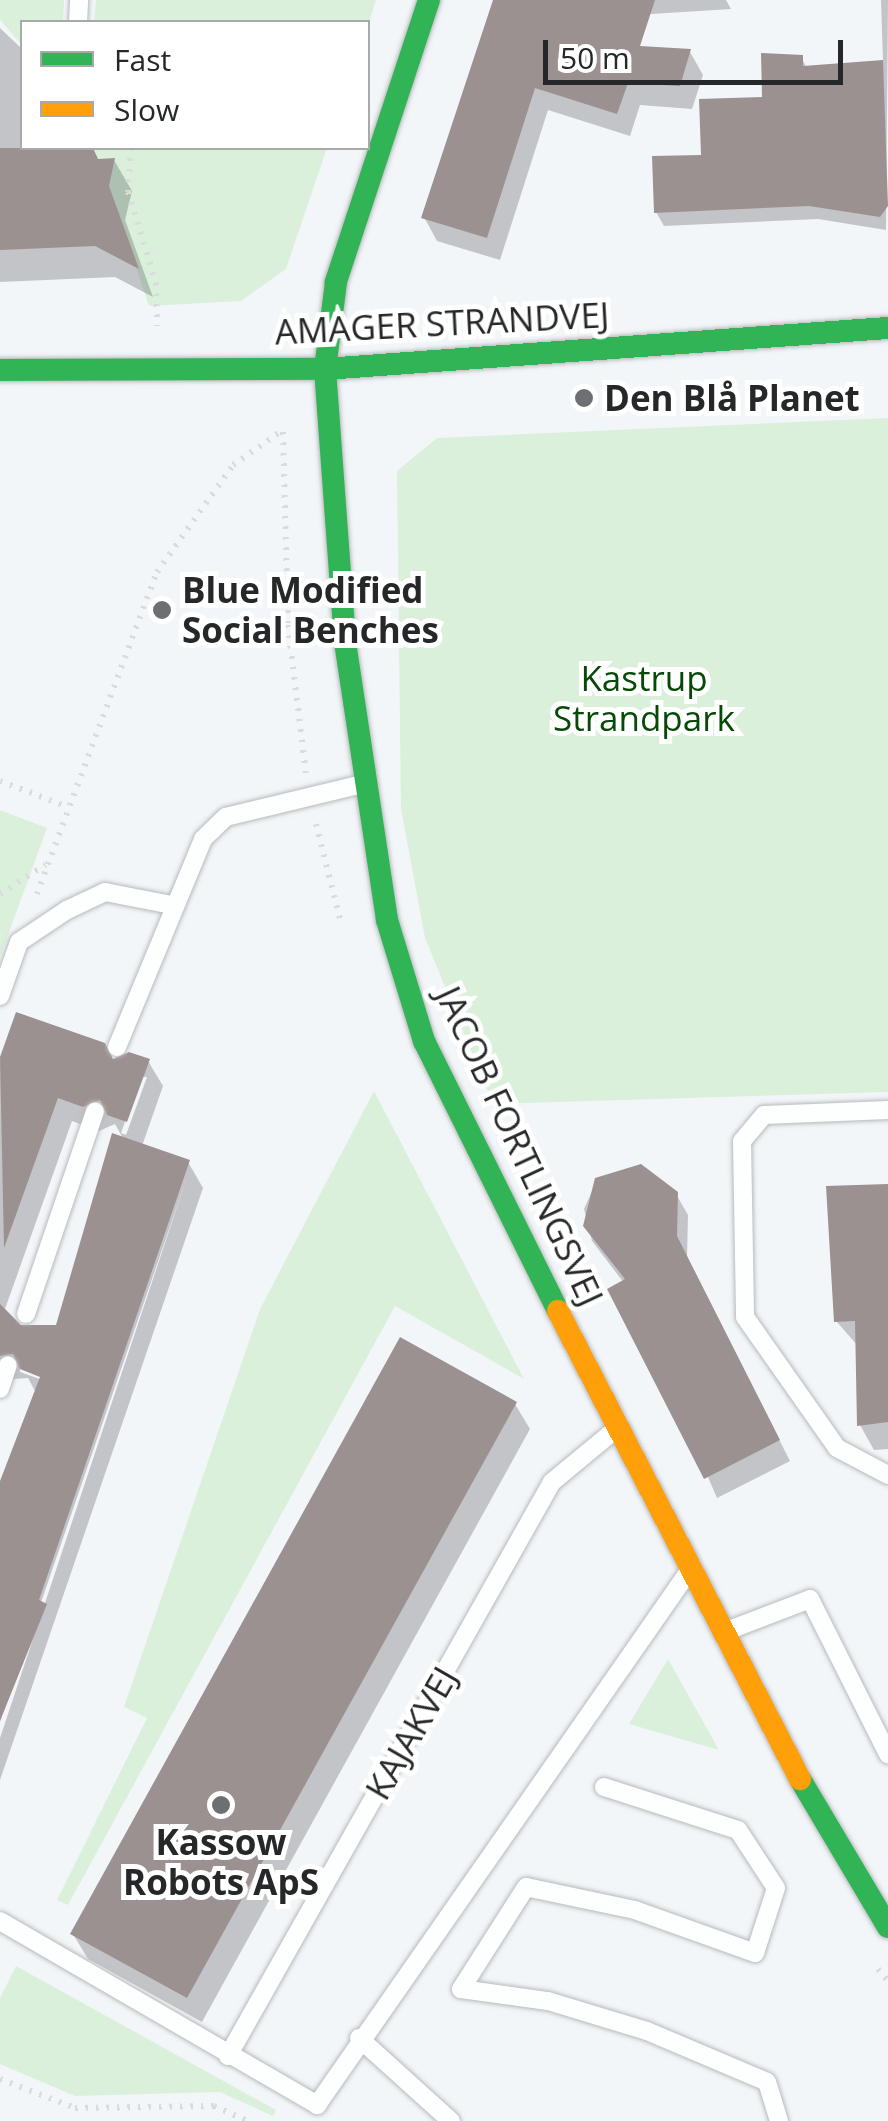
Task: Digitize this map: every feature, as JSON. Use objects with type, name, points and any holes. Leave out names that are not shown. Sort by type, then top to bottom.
[{"type":"street","name":"JACOB FORTLINGSVEJ","points":[[429,0],[336,282],[326,369],[362,784],[387,920],[424,1042],[616,1428],[855,1885],[888,1926]]},
{"type":"street","name":"AMAGER STRANDVEJ","points":[[0,370],[326,369],[888,328]]},
{"type":"lane","points":[[117,1048],[172,905],[204,839],[226,817],[362,784]]},
{"type":"lane","points":[[0,996],[19,942],[105,892],[172,905]]},
{"type":"lane","points":[[888,1110],[764,1115],[742,1142],[745,1316],[837,1448],[888,1475]]},
{"type":"lane","points":[[26,1314],[95,1111]]},
{"type":"lane","points":[[0,1389],[8,1365]]},
{"type":"lane","name":"KAJAKVEJ","points":[[228,2056],[552,1482],[616,1428]]},
{"type":"lane","points":[[0,1921],[228,2056],[314,2113],[359,2038],[688,1572]]},
{"type":"lane","points":[[721,1633],[810,1600],[888,1754]]},
{"type":"lane","points":[[604,1787],[738,1830],[776,1888],[756,1952],[635,1910],[526,1888],[460,1989],[548,2001],[647,2031],[767,2082],[779,2121]]},
{"type":"lane","points":[[855,1885],[888,1878]]},
{"type":"lane","points":[[359,2038],[451,2121]]},
{"type":"path","points":[[131,150],[128,192],[156,283],[156,370]]},
{"type":"path","points":[[19,942],[157,572],[233,465],[283,430]]},
{"type":"path","points":[[0,782],[68,806]]},
{"type":"path","points":[[0,894],[48,864]]},
{"type":"path","points":[[0,2078],[76,2108],[214,2106],[247,2121]]},
{"type":"green space","points":[[0,0],[64,0],[63,20],[20,20],[20,43],[0,20]]},
{"type":"green space","points":[[96,0],[376,0],[370,20],[94,20]]},
{"type":"green space","points":[[94,150],[326,150],[286,269],[241,301],[149,306],[109,186],[115,158],[98,159]]},
{"type":"green space","name":"Kastrup Strandpark","points":[[888,418],[888,1092],[493,1104],[425,938],[401,809],[397,471],[437,438]]},
{"type":"green space","points":[[0,810],[47,828],[0,957]]},
{"type":"green space","points":[[374,1091],[524,1379],[395,1306],[68,1905],[57,1900],[147,1718],[124,1707],[260,1309]]},
{"type":"green space","points":[[668,1659],[719,1750],[629,1724]]},
{"type":"green space","points":[[16,1966],[276,2110],[273,2116],[220,2092],[75,2096],[0,2064],[0,1998]]},
{"type":"building","points":[[493,0],[655,0],[640,46],[691,49],[680,86],[628,83],[617,114],[535,88],[487,238],[421,218]]},
{"type":"building","points":[[761,53],[803,55],[803,66],[883,60],[888,206],[880,217],[809,206],[654,213],[652,156],[701,155],[699,99],[762,97]]},
{"type":"building","points":[[0,148],[94,150],[98,159],[115,158],[109,186],[139,269],[95,246],[0,250]]},
{"type":"building","points":[[16,1012],[105,1043],[113,1059],[129,1052],[150,1059],[127,1122],[107,1115],[100,1100],[83,1107],[58,1098],[4,1248],[0,1057]]},
{"type":"building","points":[[112,1133],[190,1160],[39,1600],[47,1604],[0,1721],[0,1481],[40,1377],[20,1369],[13,1354],[0,1356],[0,1304],[21,1325],[56,1325]]},
{"type":"building","points":[[641,1164],[678,1192],[677,1236],[780,1440],[704,1479],[607,1289],[625,1279],[583,1226],[595,1178]]},
{"type":"building","points":[[888,1184],[888,1422],[857,1426],[855,1321],[834,1322],[826,1186]]},
{"type":"building","points":[[400,1337],[517,1402],[187,1998],[70,1934]]},
{"type":"traffic: fast","points":[[429,0],[336,282],[325,369],[345,642],[387,920],[424,1041],[558,1311]]},
{"type":"traffic: fast","points":[[0,370],[325,369],[888,328]]},
{"type":"traffic: fast","points":[[800,1779],[888,1927]]},
{"type":"traffic: slow","points":[[558,1311],[800,1779]]},
{"type":"place","name":"Den Blå Planet","points":[[584,398]]},
{"type":"place","name":"Blue Modified Social Benches","points":[[162,610]]},
{"type":"place","name":"Kassow Robots ApS","points":[[221,1805]]}]
